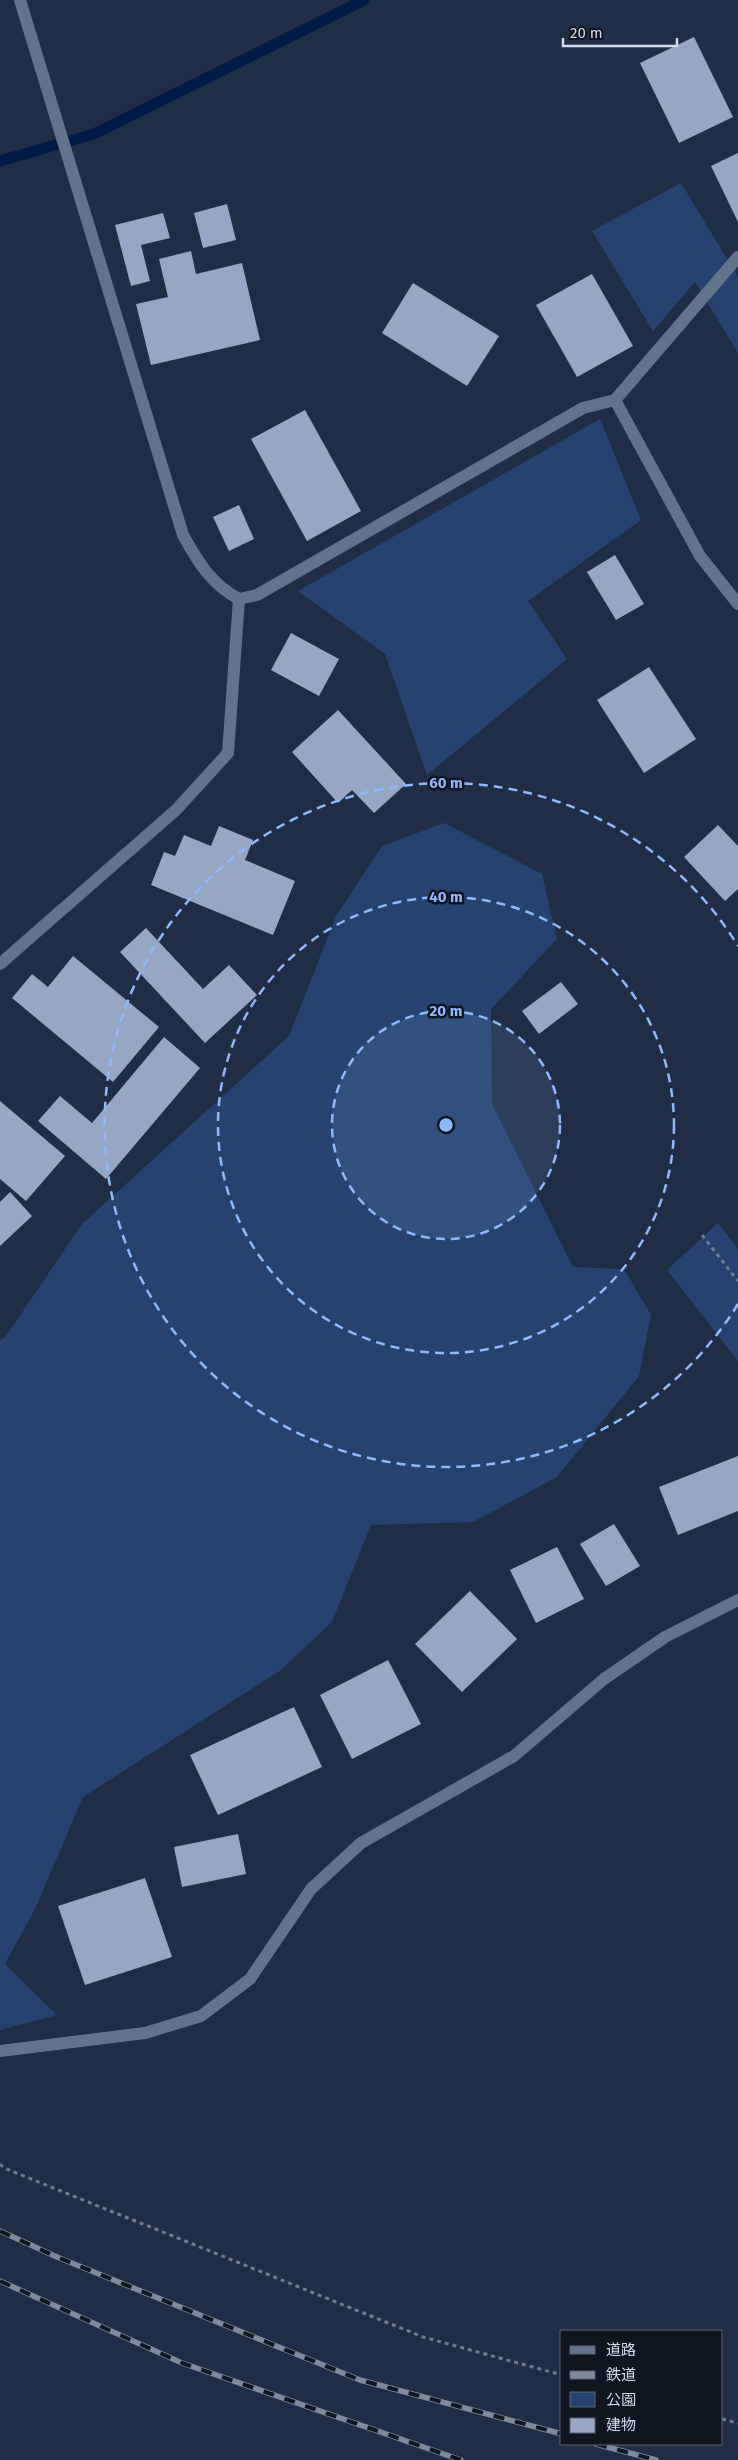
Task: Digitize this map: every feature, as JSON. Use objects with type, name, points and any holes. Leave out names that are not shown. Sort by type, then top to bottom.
[{"type":"street","points":[[20,0],[183,536],[204,572],[225,592],[239,599],[256,595],[583,408],[615,400],[738,257]]},
{"type":"street","points":[[615,400],[700,556],[738,604]]},
{"type":"street","points":[[0,964],[176,810],[228,753],[239,599]]},
{"type":"street","points":[[0,2051],[145,2032],[201,2016],[250,1979],[311,1889],[361,1844],[514,1756],[604,1679],[665,1636],[738,1600]]},
{"type":"path","points":[[702,1235],[738,1280]]},
{"type":"path","points":[[0,2164],[4,2168],[423,2336],[560,2374]]},
{"type":"path","points":[[723,2418],[738,2423]]},
{"type":"green space","points":[[681,183],[738,277],[738,353],[695,282],[653,331],[592,231]]},
{"type":"green space","points":[[600,419],[641,520],[528,601],[567,659],[427,775],[385,654],[298,591]]},
{"type":"green space","points":[[444,823],[542,874],[557,939],[491,1009],[492,1104],[573,1267],[624,1269],[651,1315],[639,1376],[557,1477],[473,1522],[371,1525],[332,1622],[281,1670],[83,1797],[35,1909],[5,1964],[57,2015],[0,2030],[0,1341],[6,1336],[82,1224],[289,1036],[336,916],[382,846]]},
{"type":"green space","points":[[718,1223],[738,1249],[738,1361],[667,1270]]},
{"type":"building","points":[[694,37],[733,117],[679,143],[640,63]]},
{"type":"building","points":[[738,153],[738,222],[711,166]]},
{"type":"building","points":[[227,204],[236,240],[203,248],[194,213]]},
{"type":"building","points":[[163,213],[170,238],[141,245],[150,281],[131,286],[115,225]]},
{"type":"building","points":[[191,251],[196,274],[242,263],[260,340],[151,365],[136,304],[168,297],[159,259]]},
{"type":"building","points":[[592,274],[633,346],[577,377],[536,305]]},
{"type":"building","points":[[413,283],[499,336],[467,386],[382,333]]},
{"type":"building","points":[[305,410],[361,511],[307,541],[251,439]]},
{"type":"building","points":[[239,505],[254,539],[229,551],[213,517]]},
{"type":"building","points":[[615,555],[644,604],[616,620],[587,572]]},
{"type":"building","points":[[291,633],[339,659],[319,696],[271,670]]},
{"type":"building","points":[[649,667],[696,739],[644,773],[597,700]]},
{"type":"building","points":[[338,710],[406,784],[374,813],[352,790],[338,803],[292,752]]},
{"type":"building","points":[[718,825],[738,846],[738,889],[725,901],[684,857]]},
{"type":"building","points":[[219,826],[253,840],[245,860],[295,881],[273,935],[151,885],[164,852],[175,856],[184,835],[211,846]]},
{"type":"building","points":[[146,928],[203,989],[229,965],[257,995],[205,1043],[120,952]]},
{"type":"building","points":[[73,956],[159,1027],[113,1082],[12,998],[32,974],[48,987]]},
{"type":"building","points":[[561,982],[578,1004],[539,1034],[522,1011]]},
{"type":"building","points":[[164,1037],[200,1068],[106,1179],[38,1121],[60,1096],[92,1123]]},
{"type":"building","points":[[0,1101],[65,1156],[26,1201],[0,1179]]},
{"type":"building","points":[[10,1192],[32,1216],[0,1246],[0,1202]]},
{"type":"building","points":[[738,1456],[738,1511],[678,1535],[659,1487]]},
{"type":"building","points":[[614,1524],[640,1566],[606,1586],[580,1544]]},
{"type":"building","points":[[557,1547],[584,1599],[536,1623],[510,1570]]},
{"type":"building","points":[[470,1591],[517,1639],[462,1692],[415,1644]]},
{"type":"building","points":[[388,1660],[421,1724],[352,1759],[320,1695]]},
{"type":"building","points":[[294,1707],[322,1767],[218,1815],[190,1755]]},
{"type":"building","points":[[238,1834],[246,1874],[182,1887],[174,1847]]},
{"type":"building","points":[[145,1878],[172,1957],[85,1985],[58,1906]]},
{"type":"waterway","points":[[0,161],[94,134],[364,0]]},
{"type":"railway","points":[[0,2231],[57,2257],[360,2380],[560,2433]]},
{"type":"railway","points":[[0,2281],[182,2363],[461,2460]]},
{"type":"railway","points":[[600,2445],[656,2460]]}]
